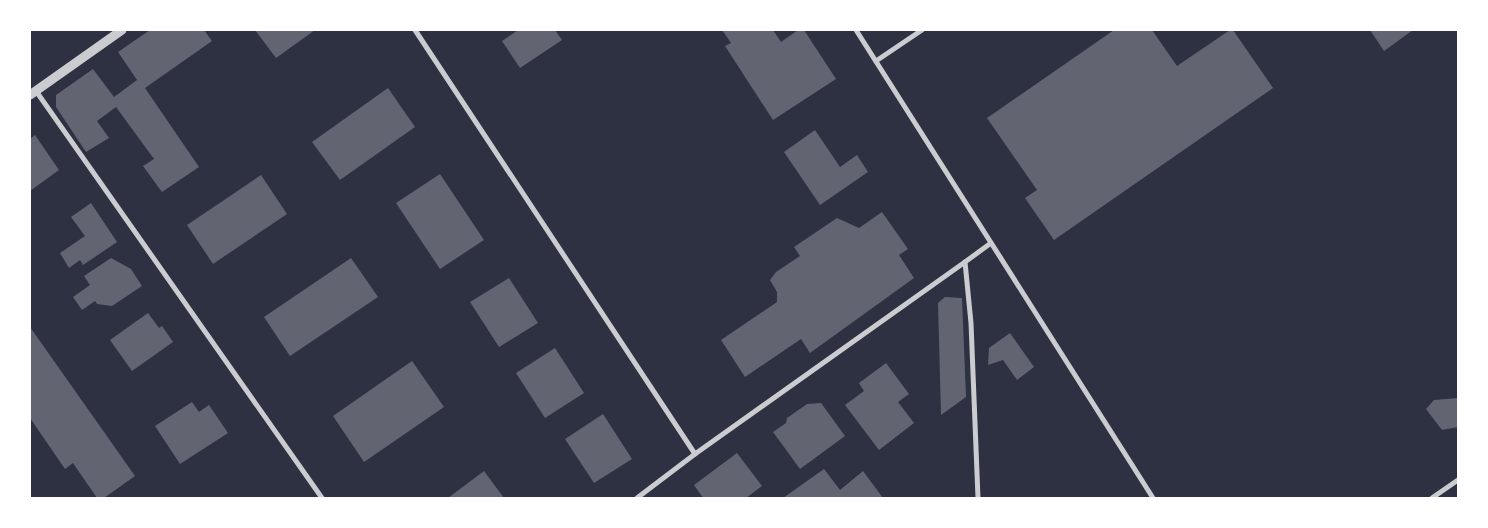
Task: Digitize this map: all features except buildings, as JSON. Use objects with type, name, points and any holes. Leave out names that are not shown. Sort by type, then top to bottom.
[{"type":"street","points":[[122,30],[33,93],[322,498]]},
{"type":"street","points":[[415,30],[695,454]]},
{"type":"street","points":[[856,30],[1153,498]]},
{"type":"street","points":[[876,61],[922,30]]},
{"type":"street","points":[[637,498],[695,454],[991,244]]},
{"type":"street","points":[[965,262],[971,324],[978,498]]},
{"type":"street","points":[[1432,498],[1458,480]]}]
